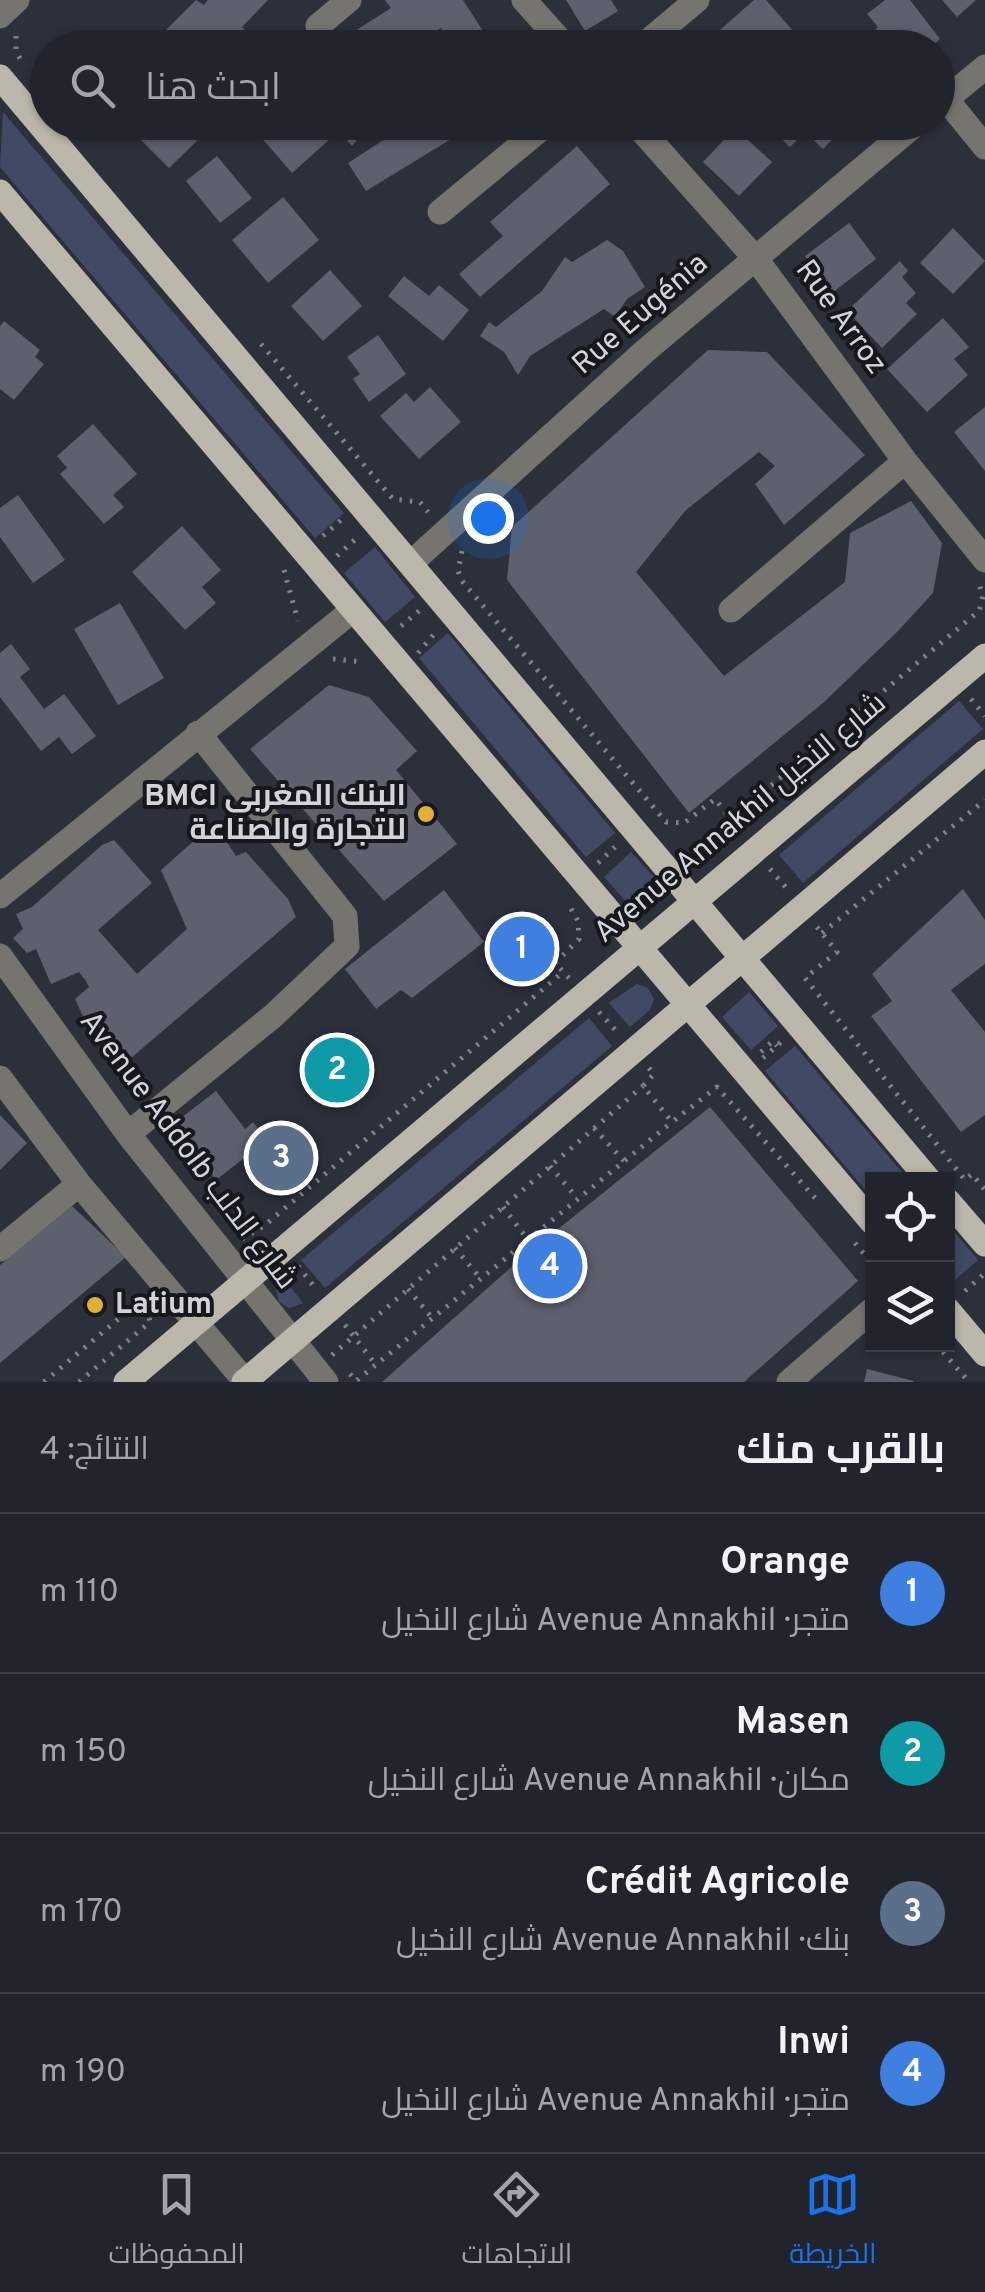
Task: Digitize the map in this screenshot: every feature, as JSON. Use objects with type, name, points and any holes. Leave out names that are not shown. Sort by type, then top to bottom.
[{"type":"main road","points":[[0,77],[30,112]]},
{"type":"main road","points":[[53,140],[922,1172]]},
{"type":"main road","points":[[0,192],[688,1003],[751,1064],[865,1213]]},
{"type":"main road","name":"Avenue Annakhil شارع النخيل","points":[[126,1382],[985,656]]},
{"type":"main road","points":[[245,1382],[985,752]]},
{"type":"main road","points":[[955,1207],[980,1227]]},
{"type":"main road","points":[[955,1318],[985,1354]]},
{"type":"street","points":[[318,26],[349,0]]},
{"type":"street","points":[[524,0],[551,30]]},
{"type":"street","points":[[661,30],[697,0]]},
{"type":"street","points":[[955,91],[985,66]]},
{"type":"street","points":[[955,116],[985,147]]},
{"type":"street","points":[[440,212],[527,140]]},
{"type":"street","name":"Rue Arroz","points":[[650,140],[756,259],[981,569]]},
{"type":"street","name":"Rue Eugénia","points":[[411,563],[645,351],[897,140]]},
{"type":"street","points":[[731,610],[905,462]]},
{"type":"street","points":[[0,896],[352,610]]},
{"type":"street","points":[[128,1134],[273,1016],[347,946],[346,916],[198,733]]},
{"type":"street","name":"Avenue Addolb شارع الدلب","points":[[0,956],[205,1234],[292,1341],[337,1372]]},
{"type":"street","points":[[0,1078],[79,1184],[245,1382]]},
{"type":"street","points":[[0,1249],[79,1184]]},
{"type":"street","points":[[790,1382],[865,1316]]},
{"type":"path","points":[[7,9],[17,32],[15,46],[24,64]]},
{"type":"path","points":[[250,331],[389,494],[398,501],[420,502],[464,554],[459,564],[462,581],[656,810],[671,824],[684,822],[715,799],[838,952],[805,978],[965,1180],[972,1174],[985,1190]]},
{"type":"path","points":[[343,519],[355,540],[339,554],[320,538],[343,519]]},
{"type":"path","points":[[282,567],[290,580],[295,618],[336,662],[349,658],[366,663]]},
{"type":"path","points":[[731,819],[980,611],[981,569]]},
{"type":"path","points":[[406,642],[417,654],[438,635],[417,612]]},
{"type":"path","points":[[401,626],[411,618]]},
{"type":"path","points":[[822,933],[985,800]]},
{"type":"path","points":[[656,810],[562,895],[580,930],[574,950],[555,963],[654,1074],[332,1354],[337,1372],[356,1381],[717,1087],[823,1207]]},
{"type":"path","points":[[205,1234],[219,1224],[231,1237],[240,1240],[265,1225],[564,972]]},
{"type":"path","points":[[751,1064],[824,1004]]},
{"type":"path","points":[[722,1093],[773,1041],[776,1046]]},
{"type":"path","points":[[643,1086],[672,1122]]},
{"type":"path","points":[[594,1128],[624,1161]]},
{"type":"path","points":[[550,1166],[578,1198]]},
{"type":"path","points":[[503,1206],[528,1240]]},
{"type":"path","points":[[848,1236],[868,1262]]},
{"type":"path","points":[[455,1248],[481,1279]]},
{"type":"path","points":[[78,1382],[150,1322],[140,1288],[155,1275]]},
{"type":"path","points":[[966,1290],[984,1275]]},
{"type":"path","points":[[408,1289],[433,1318]]},
{"type":"path","points":[[44,1382],[142,1299]]},
{"type":"path","points":[[943,1352],[969,1382]]},
{"type":"shaded area","points":[[3,112],[344,513],[315,538],[0,167]]},
{"type":"shaded area","points":[[375,547],[415,597],[385,622],[344,573]]},
{"type":"shaded area","points":[[448,633],[615,833],[586,857],[419,658]]},
{"type":"shaded area","points":[[959,701],[983,729],[803,883],[779,855]]},
{"type":"shaded area","points":[[631,852],[666,890],[638,915],[604,877]]},
{"type":"shaded area","points":[[637,984],[648,988],[654,999],[650,1010],[630,1027],[609,1003]]},
{"type":"shaded area","points":[[749,992],[778,1026],[751,1050],[722,1017]]},
{"type":"shaded area","points":[[589,1018],[612,1046],[325,1288],[301,1260]]},
{"type":"shaded area","points":[[795,1046],[902,1172],[865,1172],[865,1190],[765,1071]]},
{"type":"shaded area","points":[[955,1232],[978,1260],[955,1280]]},
{"type":"shaded area","points":[[284,1279],[304,1303],[289,1308],[279,1302],[276,1290]]},
{"type":"building","points":[[196,0],[204,5],[208,0],[268,0],[242,27],[245,30],[166,30]]},
{"type":"building","points":[[385,0],[463,0],[482,30],[357,30],[391,8]]},
{"type":"building","points":[[566,0],[611,0],[618,11],[584,30]]},
{"type":"building","points":[[754,0],[766,0],[792,30],[720,30]]},
{"type":"building","points":[[885,0],[910,0],[933,30],[875,30],[878,27],[867,14]]},
{"type":"building","points":[[942,0],[976,0],[957,17]]},
{"type":"building","points":[[141,140],[198,140],[169,168]]},
{"type":"building","points":[[264,140],[329,140],[292,173]]},
{"type":"building","points":[[383,140],[450,140],[366,191],[348,163]]},
{"type":"building","points":[[724,140],[748,140],[772,162],[739,196],[703,162]]},
{"type":"building","points":[[813,140],[832,140],[823,149]]},
{"type":"building","points":[[577,146],[610,184],[480,297],[459,274],[503,236],[490,222]]},
{"type":"building","points":[[217,156],[252,198],[220,223],[186,181]]},
{"type":"building","points":[[283,197],[319,240],[268,283],[232,240]]},
{"type":"building","points":[[849,223],[876,259],[832,293],[805,256]]},
{"type":"building","points":[[953,228],[985,261],[953,294],[920,263]]},
{"type":"building","points":[[607,240],[623,251],[645,287],[627,299],[615,317],[604,309],[530,356],[518,375],[504,352],[480,336],[489,322],[496,327],[542,291],[565,257],[572,262]]},
{"type":"building","points":[[900,261],[908,271],[902,277],[916,293],[906,303],[917,314],[882,348],[847,311]]},
{"type":"building","points":[[330,270],[362,306],[323,341],[291,306]]},
{"type":"building","points":[[404,276],[429,296],[439,285],[469,310],[443,341],[388,296]]},
{"type":"building","points":[[943,318],[969,347],[954,359],[968,375],[927,412],[887,369]]},
{"type":"building","points":[[4,321],[40,350],[35,357],[44,364],[14,400],[0,389],[0,326]]},
{"type":"building","points":[[378,335],[406,374],[369,402],[353,379],[360,374],[347,357]]},
{"type":"building","points":[[708,350],[767,352],[865,455],[784,525],[755,484],[775,466],[759,452],[686,510],[636,572],[724,676],[845,582],[850,533],[911,501],[942,543],[933,593],[897,632],[823,703],[689,813],[507,580],[512,527]]},
{"type":"building","points":[[430,387],[461,422],[419,459],[380,416],[406,393],[414,402]]},
{"type":"building","points":[[985,407],[985,471],[954,432]]},
{"type":"building","points":[[93,424],[137,474],[113,495],[124,507],[104,524],[60,474],[67,468],[57,456]]},
{"type":"building","points":[[18,495],[65,560],[33,583],[0,537],[0,508]]},
{"type":"building","points":[[182,526],[221,570],[202,587],[216,603],[185,630],[132,572]]},
{"type":"building","points":[[120,603],[164,678],[118,705],[74,629]]},
{"type":"building","points":[[11,644],[30,669],[20,677],[44,709],[64,694],[96,736],[72,754],[59,737],[41,751],[0,697],[0,653]]},
{"type":"building","points":[[329,685],[369,697],[417,751],[396,770],[457,844],[384,901],[250,749]]},
{"type":"building","points":[[214,823],[236,856],[246,852],[288,899],[296,917],[117,1070],[96,1023],[88,1027],[75,999],[89,987],[86,981],[79,972],[51,984],[36,949],[27,953],[13,938],[23,929],[16,914],[32,907],[102,845],[114,840],[152,883],[98,930],[137,974],[187,929],[161,870]]},
{"type":"building","points":[[963,889],[985,920],[985,964],[951,990],[985,1032],[985,1115],[961,1132],[871,1016],[892,1001],[872,974]]},
{"type":"building","points":[[444,890],[484,942],[412,998],[401,990],[376,1009],[345,969]]},
{"type":"building","points":[[336,1037],[367,1078],[339,1102],[307,1062]]},
{"type":"building","points":[[216,1091],[245,1129],[253,1122],[267,1140],[216,1180],[173,1124]]},
{"type":"building","points":[[710,1107],[858,1281],[744,1382],[382,1382],[517,1262]]},
{"type":"building","points":[[0,1115],[27,1143],[0,1170]]},
{"type":"building","points":[[72,1206],[126,1257],[0,1363],[0,1265]]},
{"type":"building","points":[[867,1369],[914,1381],[864,1382]]},
{"type":"place","name":"BMCI البنك المغربي للتجارة والصناعة","points":[[426,814]]},
{"type":"place","name":"Orange","points":[[522,949]]},
{"type":"place","name":"Masen","points":[[337,1070]]},
{"type":"place","name":"Crédit Agricole","points":[[281,1158]]},
{"type":"place","name":"Inwi","points":[[550,1266]]},
{"type":"place","name":"Latium","points":[[95,1305]]}]
